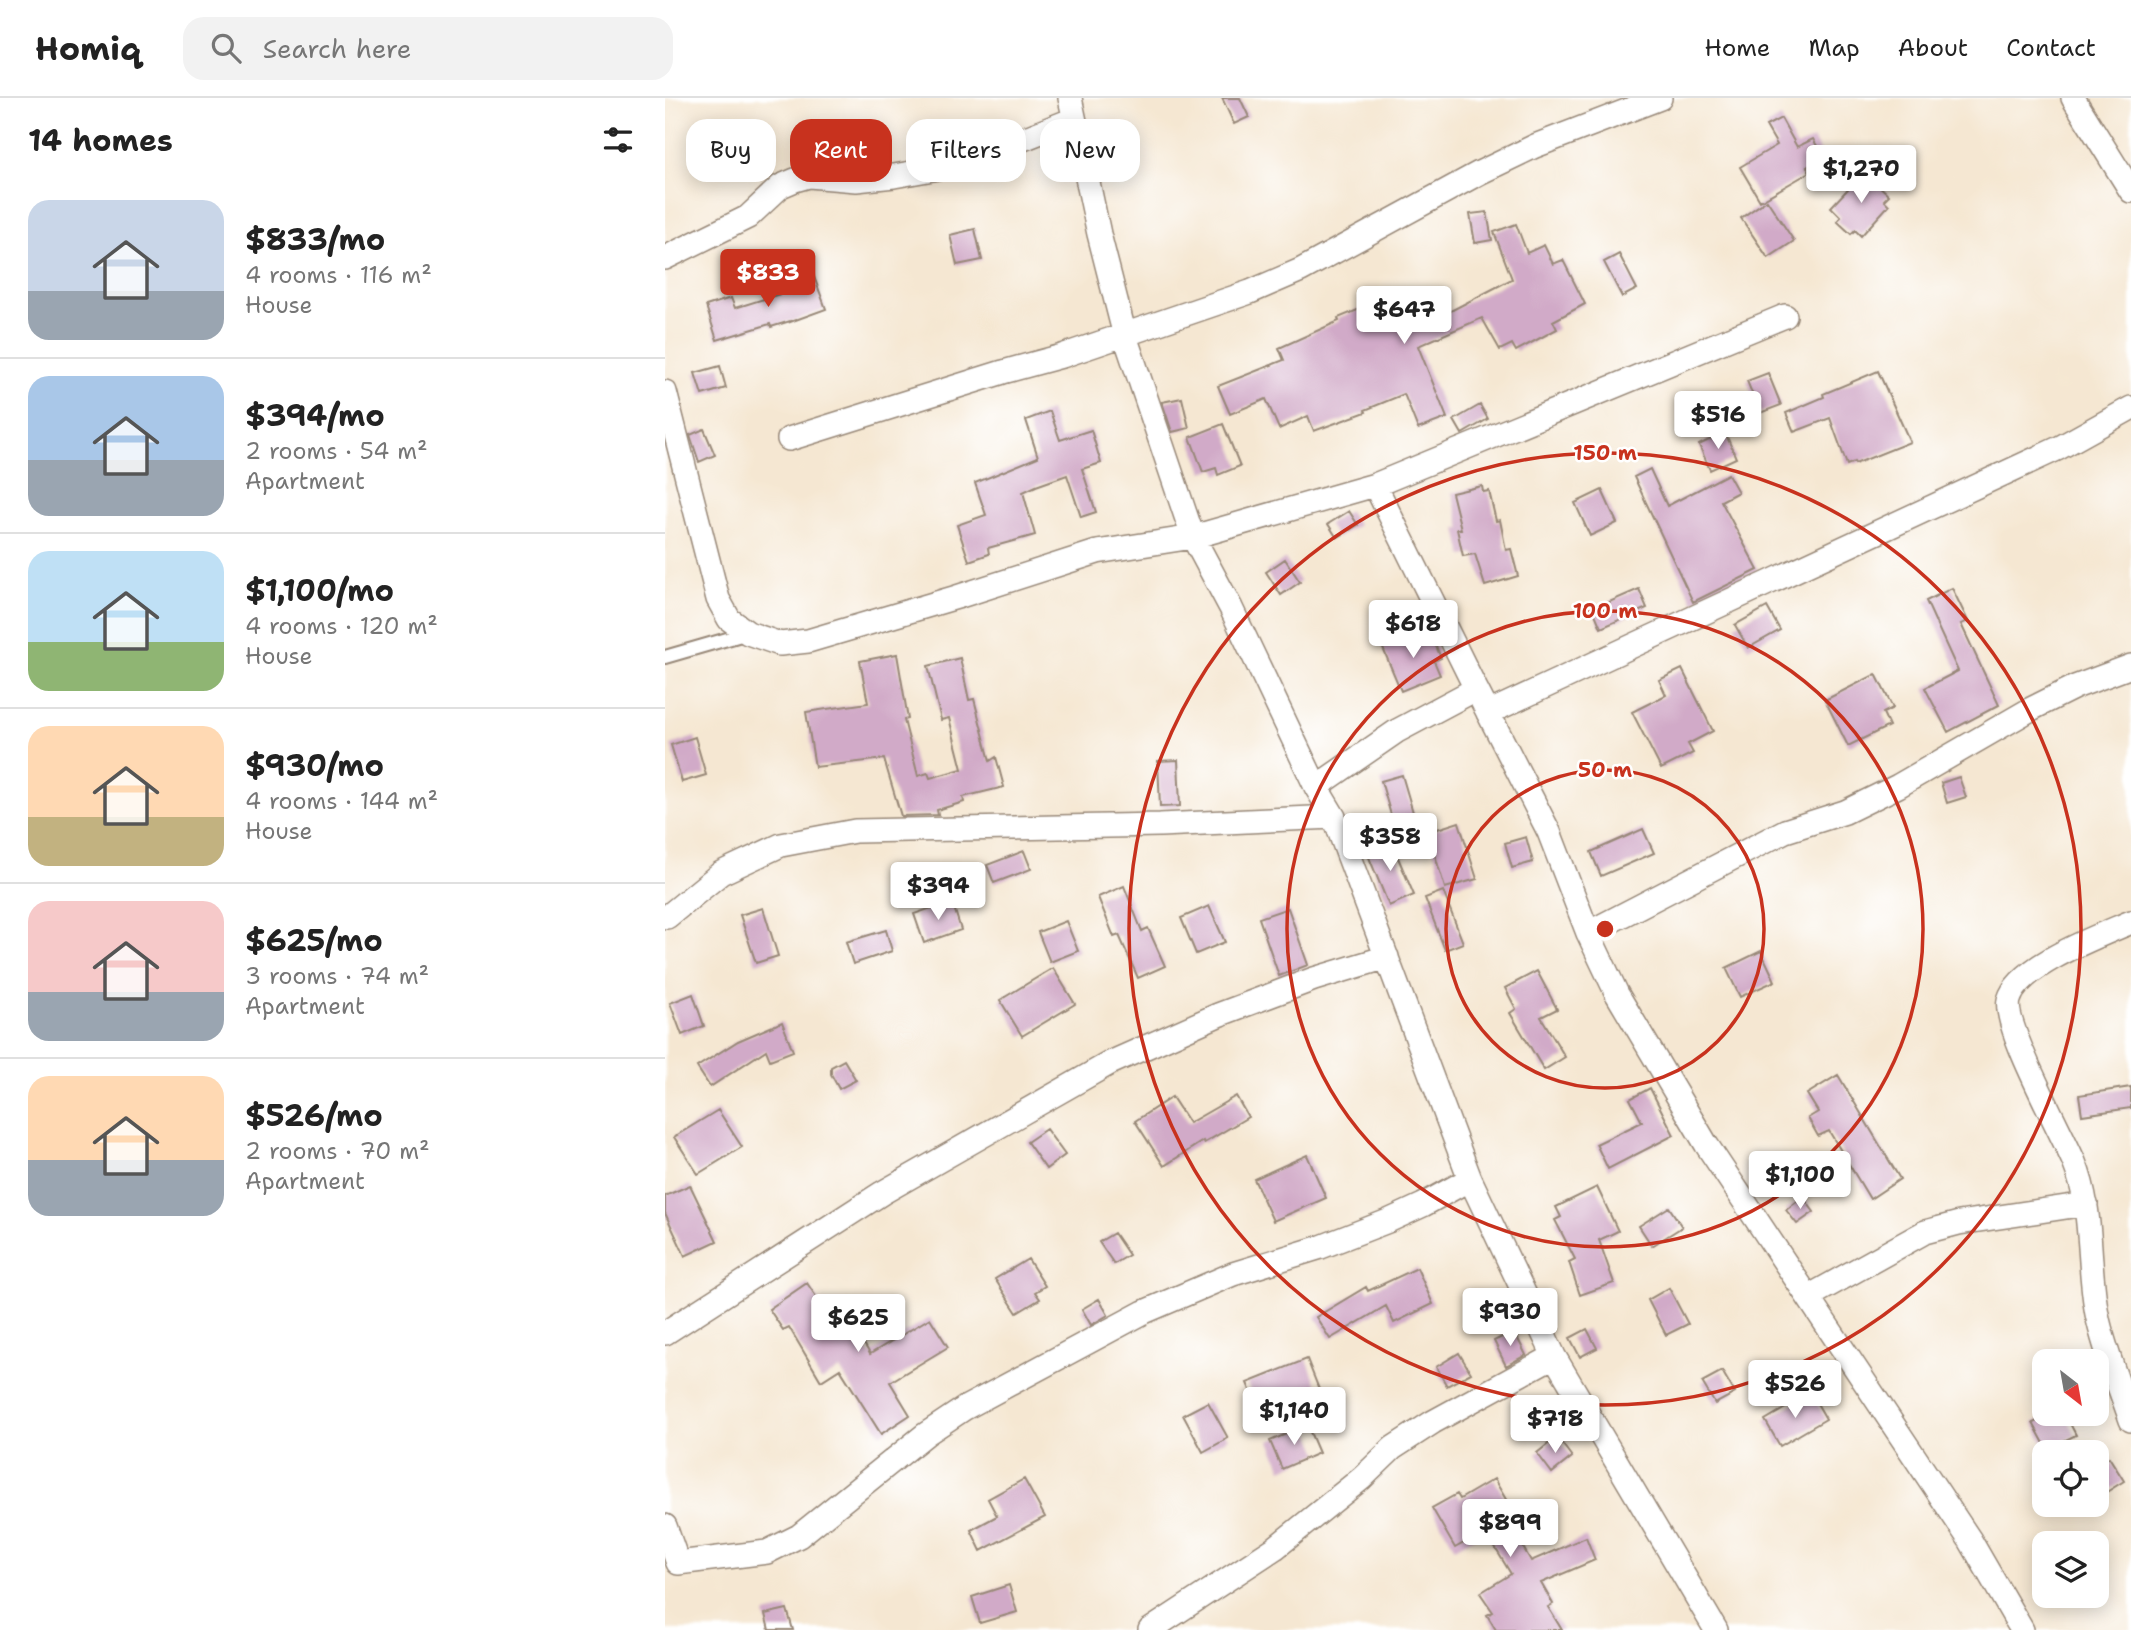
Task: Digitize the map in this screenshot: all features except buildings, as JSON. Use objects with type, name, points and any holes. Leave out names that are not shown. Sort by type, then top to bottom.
[{"type":"street","points":[[789,439],[1125,336],[1250,292],[1301,270],[1479,173],[1535,146],[1660,98]]},
{"type":"street","points":[[2073,98],[2131,191]]},
{"type":"street","points":[[665,258],[748,217],[781,186],[795,180],[809,176],[856,180],[933,169],[990,152],[1076,105],[1099,234],[1125,336],[1193,537],[1231,608],[1316,786],[1334,817],[1470,1179],[1554,1356],[1716,1630]]},
{"type":"street","points":[[665,391],[718,599],[729,618],[748,634],[780,645],[808,641],[1097,552],[1193,537],[1375,485],[1785,316]]},
{"type":"street","points":[[1488,713],[2059,448],[2131,408]]},
{"type":"street","points":[[1375,485],[1549,832],[1588,933],[1617,994],[1706,1144],[1970,1540],[2022,1630]]},
{"type":"street","points":[[1588,933],[1785,831],[1845,812],[1898,786],[2031,709],[2075,687],[2131,666]]},
{"type":"street","points":[[1316,786],[1397,731],[1476,689]]},
{"type":"street","points":[[667,917],[721,873],[769,850],[781,845],[855,831],[1160,825],[1334,817]]},
{"type":"street","points":[[2131,922],[2074,947],[2042,965],[2016,984],[2008,1003],[2014,1033],[2075,1164],[2086,1204],[2097,1315],[2131,1420]]},
{"type":"street","points":[[665,1333],[882,1193],[1110,1063],[1218,1015],[1314,979],[1387,957]]},
{"type":"street","points":[[665,1526],[678,1563],[767,1552],[799,1536],[926,1434],[965,1408],[1144,1312],[1233,1274],[1321,1247],[1388,1221],[1470,1179]]},
{"type":"street","points":[[1808,1297],[1894,1247],[1925,1233],[1959,1223],[2086,1204]]},
{"type":"street","points":[[1150,1630],[1275,1548],[1361,1478],[1393,1448],[1433,1422],[1554,1356]]},
{"type":"lane","points":[[665,657],[748,634]]}]
